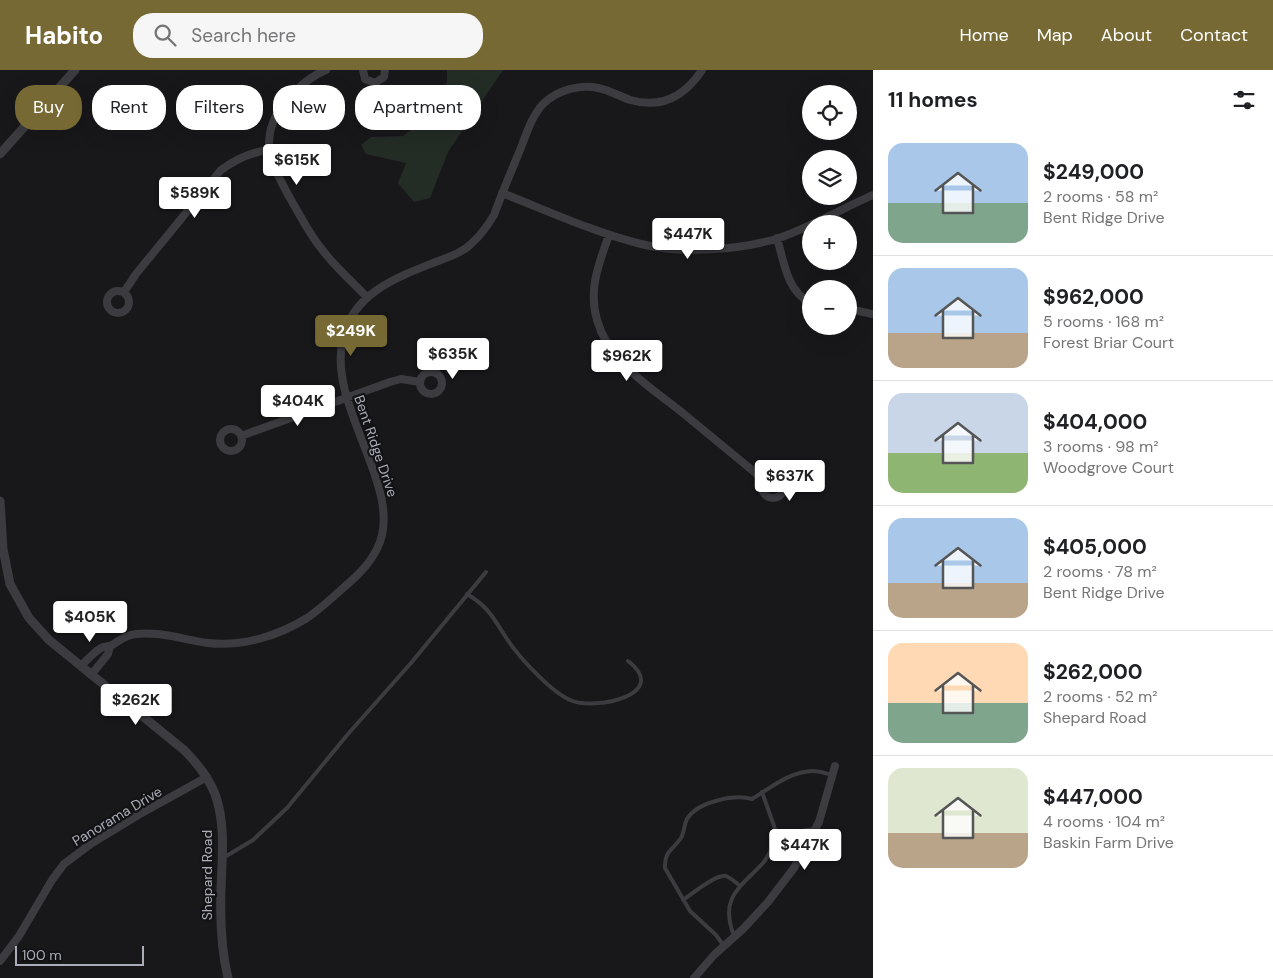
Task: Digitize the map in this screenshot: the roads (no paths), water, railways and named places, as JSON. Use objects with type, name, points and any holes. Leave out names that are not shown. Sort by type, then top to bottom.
[{"type":"street","points":[[0,154],[74,70]]},
{"type":"street","points":[[326,70],[317,73],[304,82],[276,115],[272,126],[269,150],[273,167],[311,234],[336,266],[367,297]]},
{"type":"street","points":[[363,70],[365,79],[375,83],[384,77],[385,70]]},
{"type":"street","name":"Bent Ridge Drive","points":[[81,666],[102,648],[110,646],[119,639],[136,634],[156,634],[216,644],[244,642],[272,636],[311,616],[357,576],[371,559],[382,536],[384,519],[382,498],[346,397],[340,371],[343,336],[352,316],[367,297],[382,285],[460,252],[473,243],[488,226],[538,111],[556,94],[586,86],[598,88],[631,100],[662,101],[676,96],[689,88],[702,70]]},
{"type":"street","points":[[124,292],[136,274],[221,170],[234,160],[258,151],[269,150]]},
{"type":"street","points":[[502,193],[609,235],[643,244],[710,250],[777,238],[873,195]]},
{"type":"street","points":[[609,235],[596,270],[594,288],[597,320],[602,334],[610,347],[630,370],[764,480]]},
{"type":"street","points":[[777,238],[792,286],[802,297]]},
{"type":"street","points":[[857,311],[873,314]]},
{"type":"street","points":[[241,436],[390,382],[401,379],[420,382]]},
{"type":"street","name":"Shepard Road","points":[[0,501],[2,549],[10,584],[25,612],[49,640],[184,750],[207,777],[215,795],[223,842],[221,928],[228,978]]},
{"type":"street","points":[[92,675],[108,654],[110,646]]},
{"type":"street","points":[[694,978],[768,902],[794,868],[816,829],[826,803],[835,766]]},
{"type":"street","name":"Panorama Drive","points":[[0,962],[19,936],[52,880],[64,864],[76,854],[108,834],[207,777]]},
{"type":"lane","points":[[223,858],[253,840],[287,808],[486,572]]},
{"type":"lane","points":[[467,594],[485,606],[511,644],[533,669],[556,691],[572,701],[597,703],[635,693],[642,684],[642,676],[628,661]]},
{"type":"lane","points":[[724,946],[716,935],[690,911],[665,868],[664,860],[667,853],[682,837],[687,819],[691,814],[710,803],[743,796],[752,799],[783,780],[803,772],[815,771],[833,775]]},
{"type":"lane","points":[[762,792],[779,840]]},
{"type":"lane","points":[[735,937],[729,922],[729,909],[739,885],[770,855],[779,840],[801,831],[816,829]]},
{"type":"lane","points":[[684,900],[716,878],[724,876],[739,885]]}]
